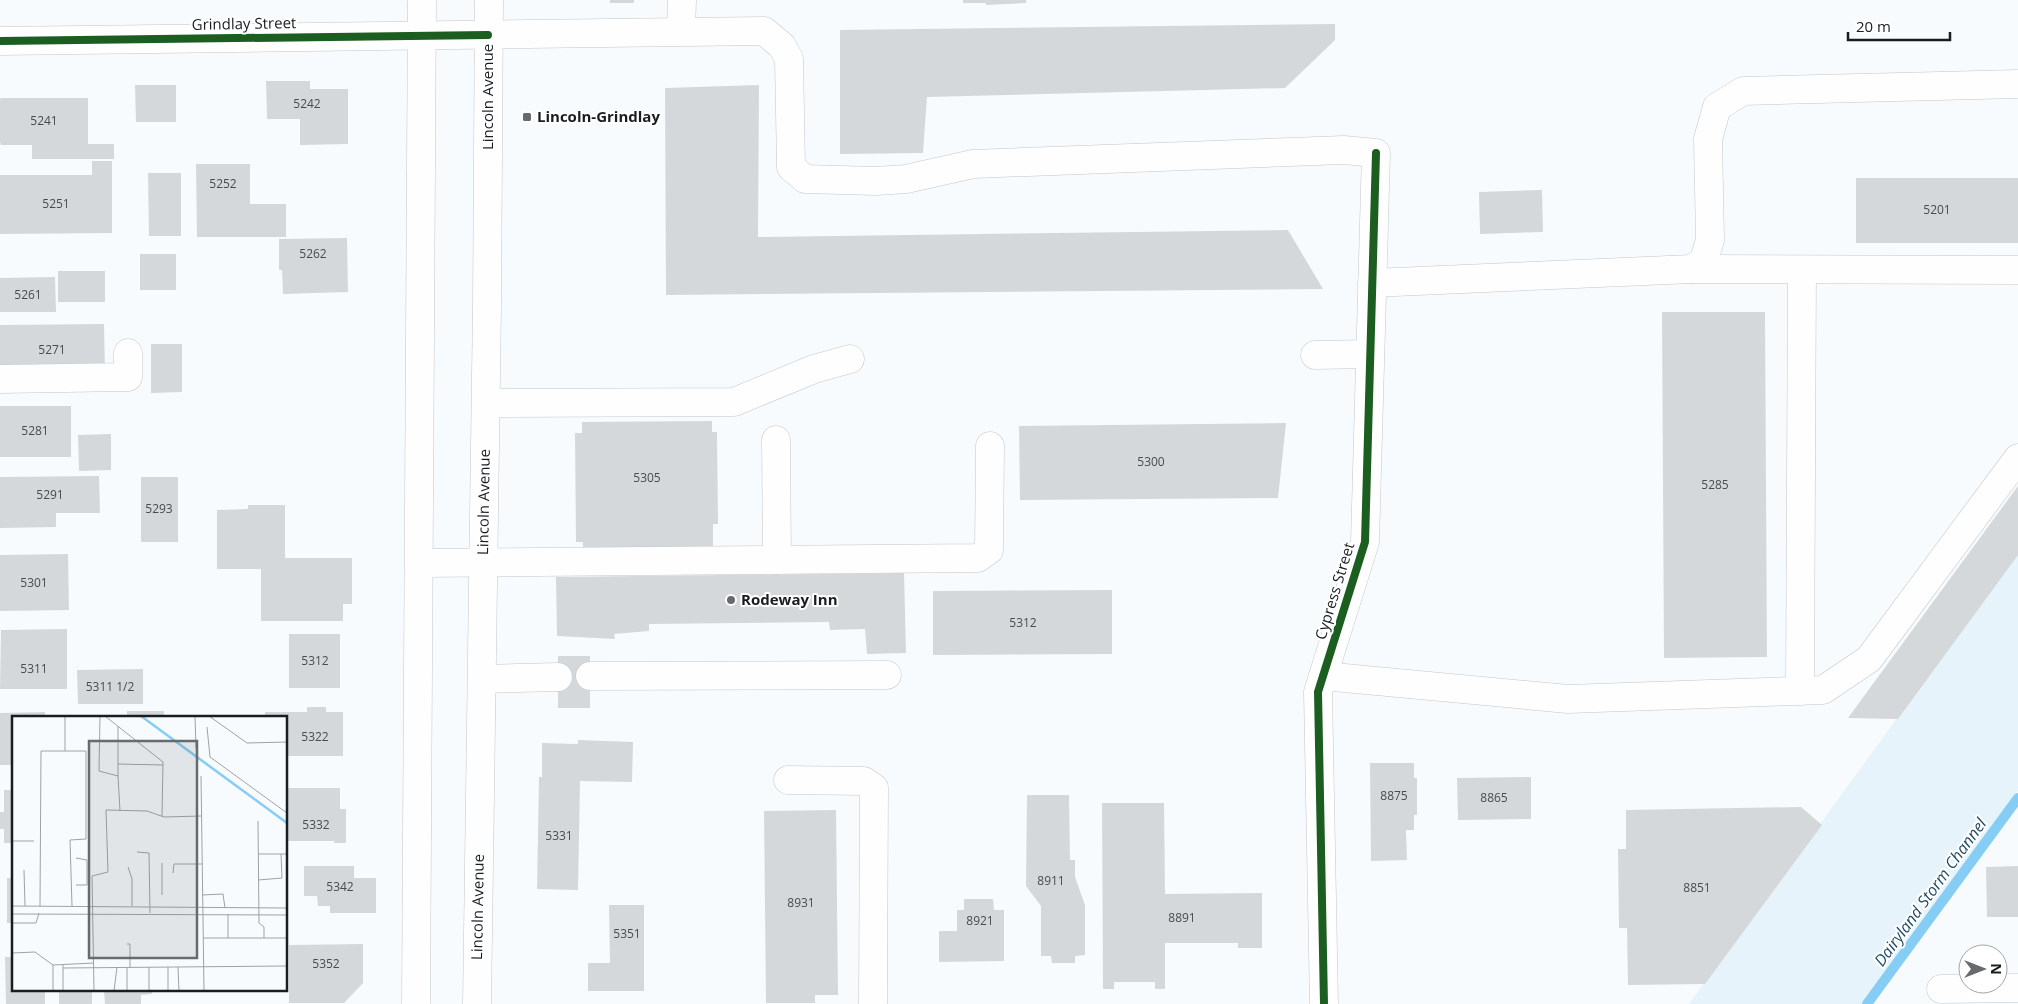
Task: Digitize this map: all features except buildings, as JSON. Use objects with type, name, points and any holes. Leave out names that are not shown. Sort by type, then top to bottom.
[{"type":"main road","points":[[416,1004],[422,0]]},
{"type":"main road","name":"Lincoln Avenue","points":[[477,1004],[486,402],[489,0]]},
{"type":"main road","points":[[681,31],[682,0]]},
{"type":"main road","name":"Grindlay Street","points":[[0,41],[764,31],[782,46],[789,59],[791,167],[805,179],[876,181],[906,179],[972,164],[1344,150],[1376,153]]},
{"type":"main road","points":[[1692,269],[1704,260],[1710,240],[1708,140],[1717,107],[1744,91],[2018,84]]},
{"type":"main road","name":"Cypress Street","points":[[1324,1004],[1318,692],[1365,542],[1376,153]]},
{"type":"main road","points":[[1372,283],[1692,269],[2018,270]]},
{"type":"main road","points":[[1800,691],[1802,270]]},
{"type":"main road","points":[[0,379],[128,377],[128,353]]},
{"type":"main road","points":[[1315,355],[1370,354]]},
{"type":"main road","points":[[486,402],[734,402],[814,369],[850,360]]},
{"type":"main road","points":[[776,440],[777,560]]},
{"type":"main road","points":[[419,563],[483,564],[978,558],[989,550],[990,446]]},
{"type":"main road","points":[[1323,676],[1568,699],[1823,690],[1869,659],[2018,458]]},
{"type":"main road","points":[[590,676],[888,674]]},
{"type":"main road","points":[[482,679],[558,677]]},
{"type":"main road","points":[[788,780],[864,781],[874,788],[873,1004]]},
{"type":"main road","points":[[1941,989],[2018,988]]},
{"type":"shaded area","points":[[2018,552],[2018,791],[1861,1004],[1689,1004]]},
{"type":"waterway","name":"Dairyland Storm Channel","points":[[1867,1004],[2018,798]]},
{"type":"cycle path","points":[[0,41],[488,35]]},
{"type":"cycle path","points":[[1324,1004],[1318,692],[1365,542],[1376,153]]},
{"type":"place","name":"Lincoln-Grindlay","points":[[527,117]]},
{"type":"place","name":"Rodeway Inn","points":[[731,600]]}]
